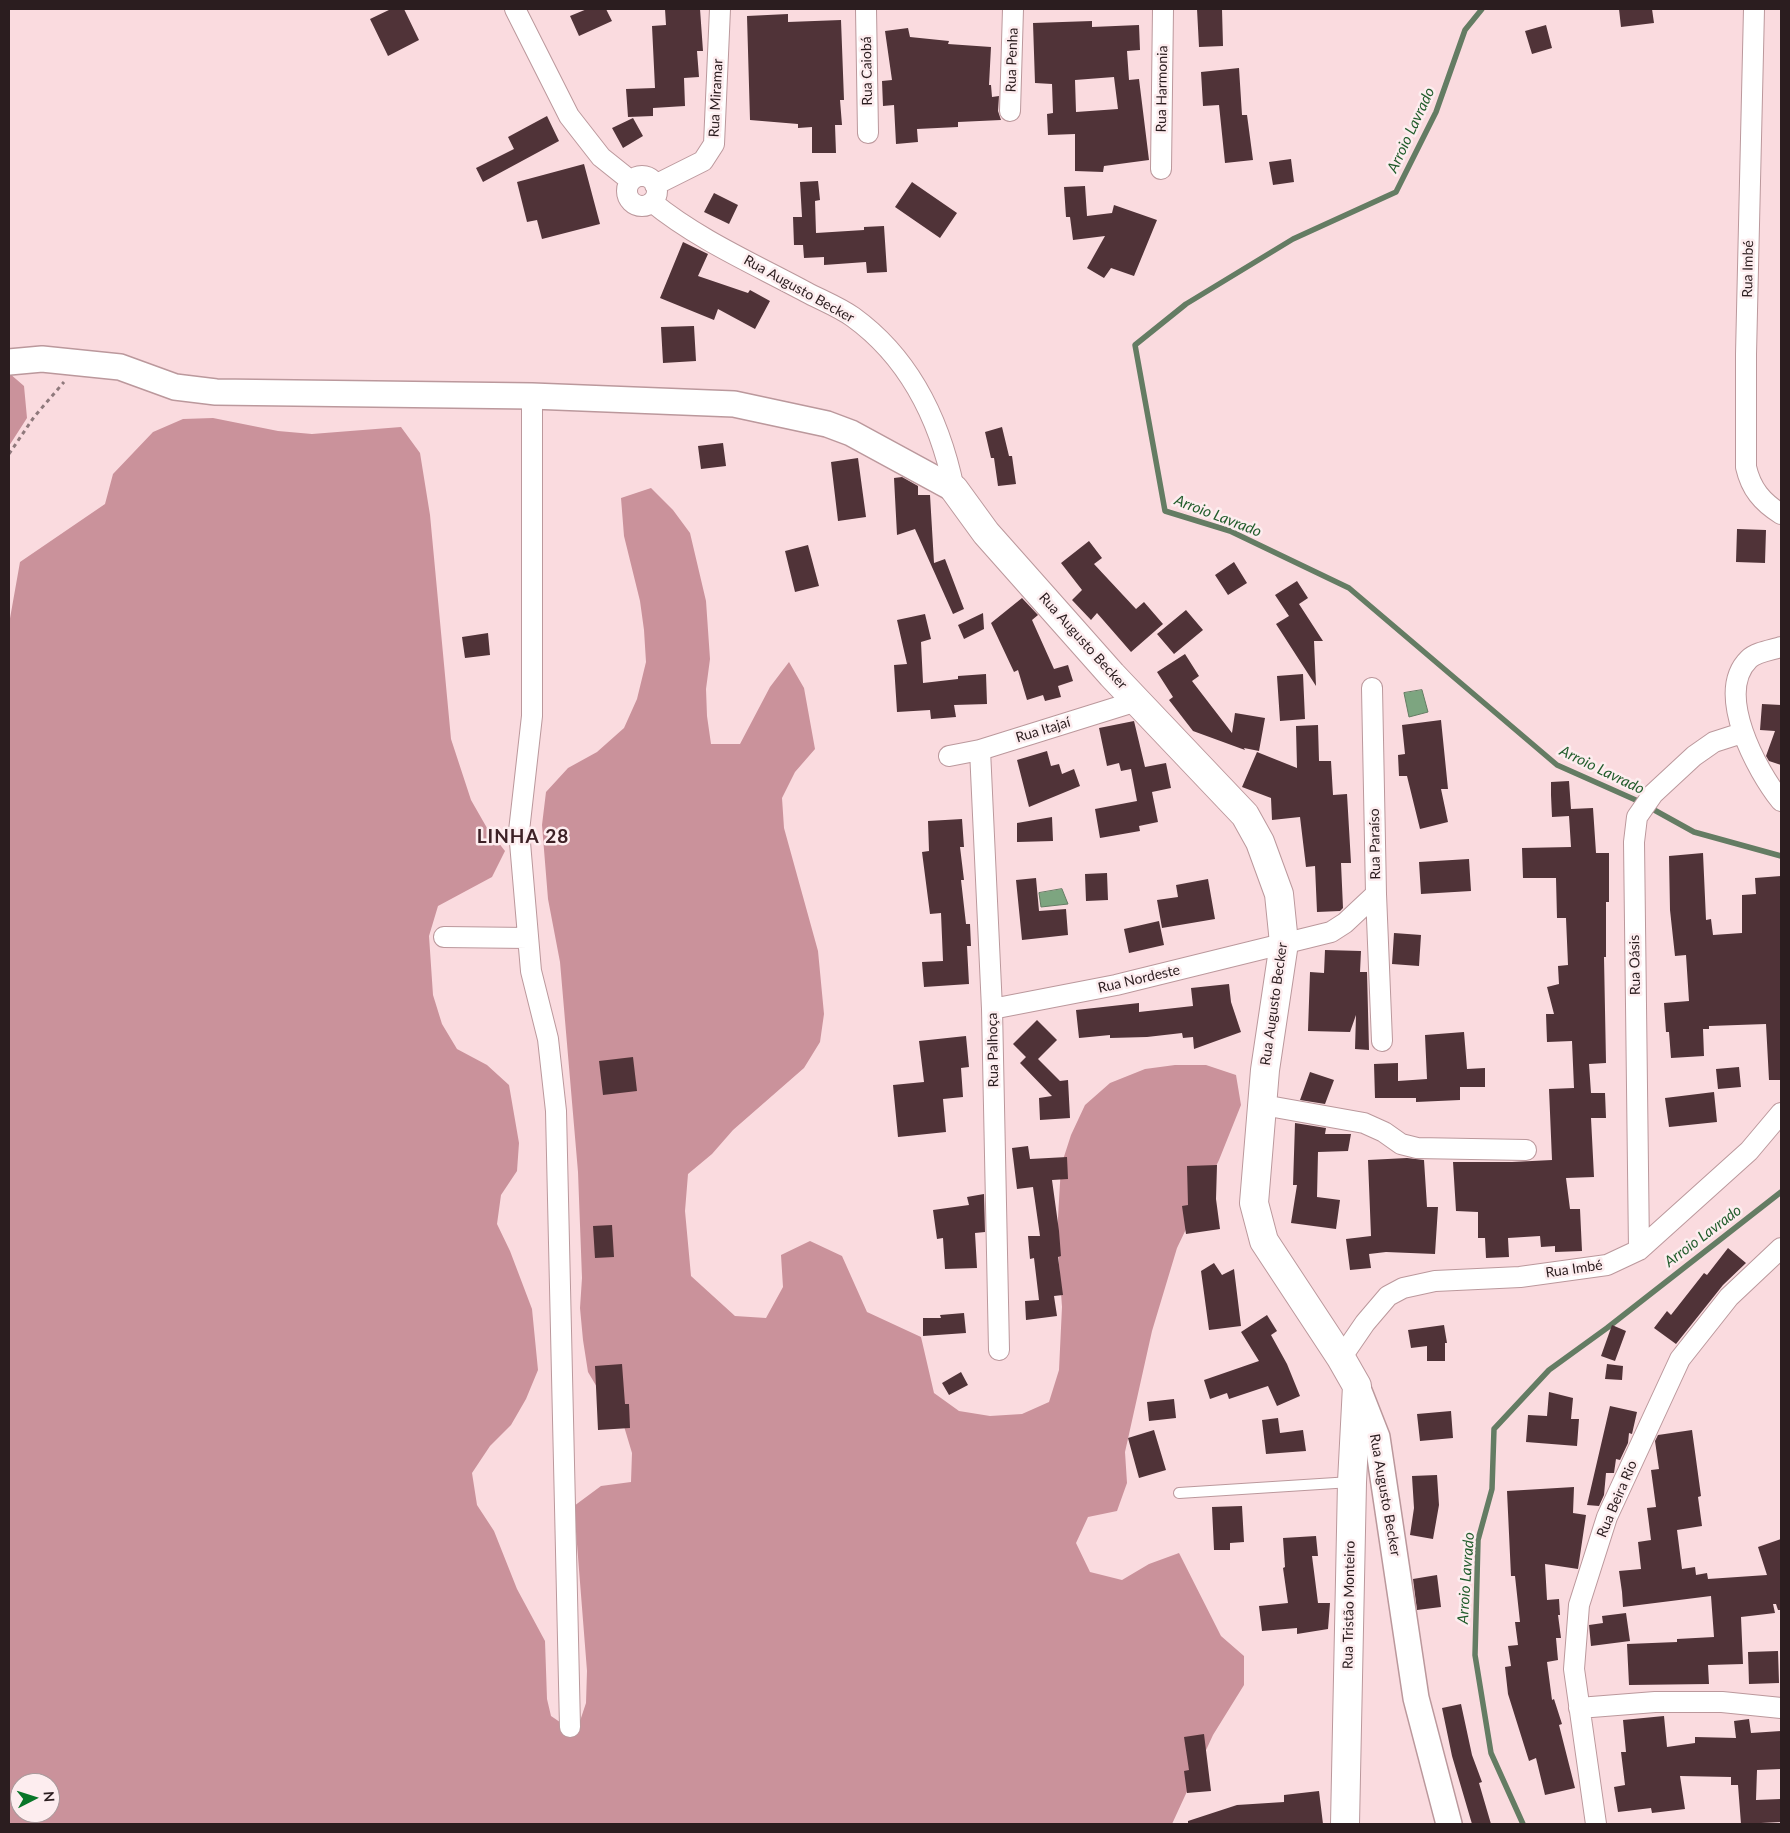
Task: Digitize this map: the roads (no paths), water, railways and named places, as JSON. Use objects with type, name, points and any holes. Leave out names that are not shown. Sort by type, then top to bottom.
[{"type":"main road","name":"Rua Augusto Becker","points":[[954,489],[986,533],[1137,701],[1245,814],[1260,842],[1279,894],[1284,942],[1265,1070],[1254,1203],[1264,1241],[1341,1358],[1357,1386]]},
{"type":"main road","name":"Rua Tristão Monteiro","points":[[1346,1824],[1352,1482],[1357,1386]]},
{"type":"street","points":[[515,9],[569,116],[601,157],[631,181],[627,193],[629,199],[640,206],[654,193]]},
{"type":"street","name":"Rua Miramar","points":[[654,193],[703,161],[714,144],[720,9]]},
{"type":"street","name":"Rua Caiobá","points":[[866,9],[868,133]]},
{"type":"street","name":"Rua Penha","points":[[1010,111],[1013,9]]},
{"type":"street","name":"Rua Harmonia","points":[[1161,169],[1163,9]]},
{"type":"street","name":"Rua Imbé","points":[[1754,9],[1746,354],[1746,467],[1749,481],[1756,493],[1781,514]]},
{"type":"street","name":"Rua Augusto Becker","points":[[654,193],[688,228],[852,316],[894,355],[911,377],[942,439],[954,489]]},
{"type":"street","points":[[9,362],[42,359],[120,367],[175,387],[216,392],[532,396],[734,404],[827,424],[851,433],[954,489]]},
{"type":"street","points":[[532,396],[532,716],[519,831],[531,971],[548,1039],[554,1075],[556,1110],[570,1727]]},
{"type":"street","points":[[1781,647],[1751,657],[1741,668],[1737,692],[1742,733],[1766,781],[1781,801]]},
{"type":"street","name":"Rua Paraíso","points":[[1284,942],[1331,932],[1345,923],[1376,894],[1372,688]]},
{"type":"street","name":"Rua Itajaí","points":[[949,756],[980,750],[1137,701]]},
{"type":"street","name":"Rua Oásis","points":[[1639,1250],[1634,842],[1637,817],[1654,794],[1704,749],[1714,742],[1742,733]]},
{"type":"street","name":"Rua Palhoça","points":[[980,750],[992,1009],[998,1350]]},
{"type":"street","points":[[1376,894],[1382,1041]]},
{"type":"street","points":[[444,937],[528,938]]},
{"type":"street","name":"Rua Nordeste","points":[[992,1009],[1116,985],[1284,942]]},
{"type":"street","points":[[1263,1105],[1364,1123],[1384,1132],[1401,1144],[1417,1148],[1526,1150]]},
{"type":"street","name":"Rua Imbé","points":[[1341,1358],[1365,1323],[1388,1296],[1403,1288],[1435,1281],[1520,1277],[1607,1265],[1639,1250],[1749,1151],[1781,1113]]},
{"type":"street","name":"Rua Beira Rio","points":[[1596,1824],[1574,1669],[1579,1605],[1607,1517],[1680,1359],[1729,1298],[1781,1248]]},
{"type":"street","name":"Rua Augusto Becker","points":[[1357,1386],[1377,1437],[1416,1698],[1449,1824]]},
{"type":"street","points":[[1579,1708],[1684,1702],[1722,1702],[1781,1708]]},
{"type":"lane","points":[[1179,1493],[1352,1482]]},
{"type":"waterway","name":"Arroio Lavrado","points":[[1482,9],[1465,30],[1436,112],[1396,192],[1293,239],[1186,304],[1135,345],[1165,511],[1230,531],[1349,588],[1557,765],[1638,801],[1694,832],[1781,856]]},
{"type":"waterway","name":"Arroio Lavrado","points":[[1523,1824],[1491,1753],[1475,1655],[1478,1540],[1492,1489],[1494,1429],[1549,1370],[1607,1328],[1781,1192]]},
{"type":"district","name":"LINHA 28","points":[[523,837]]}]
